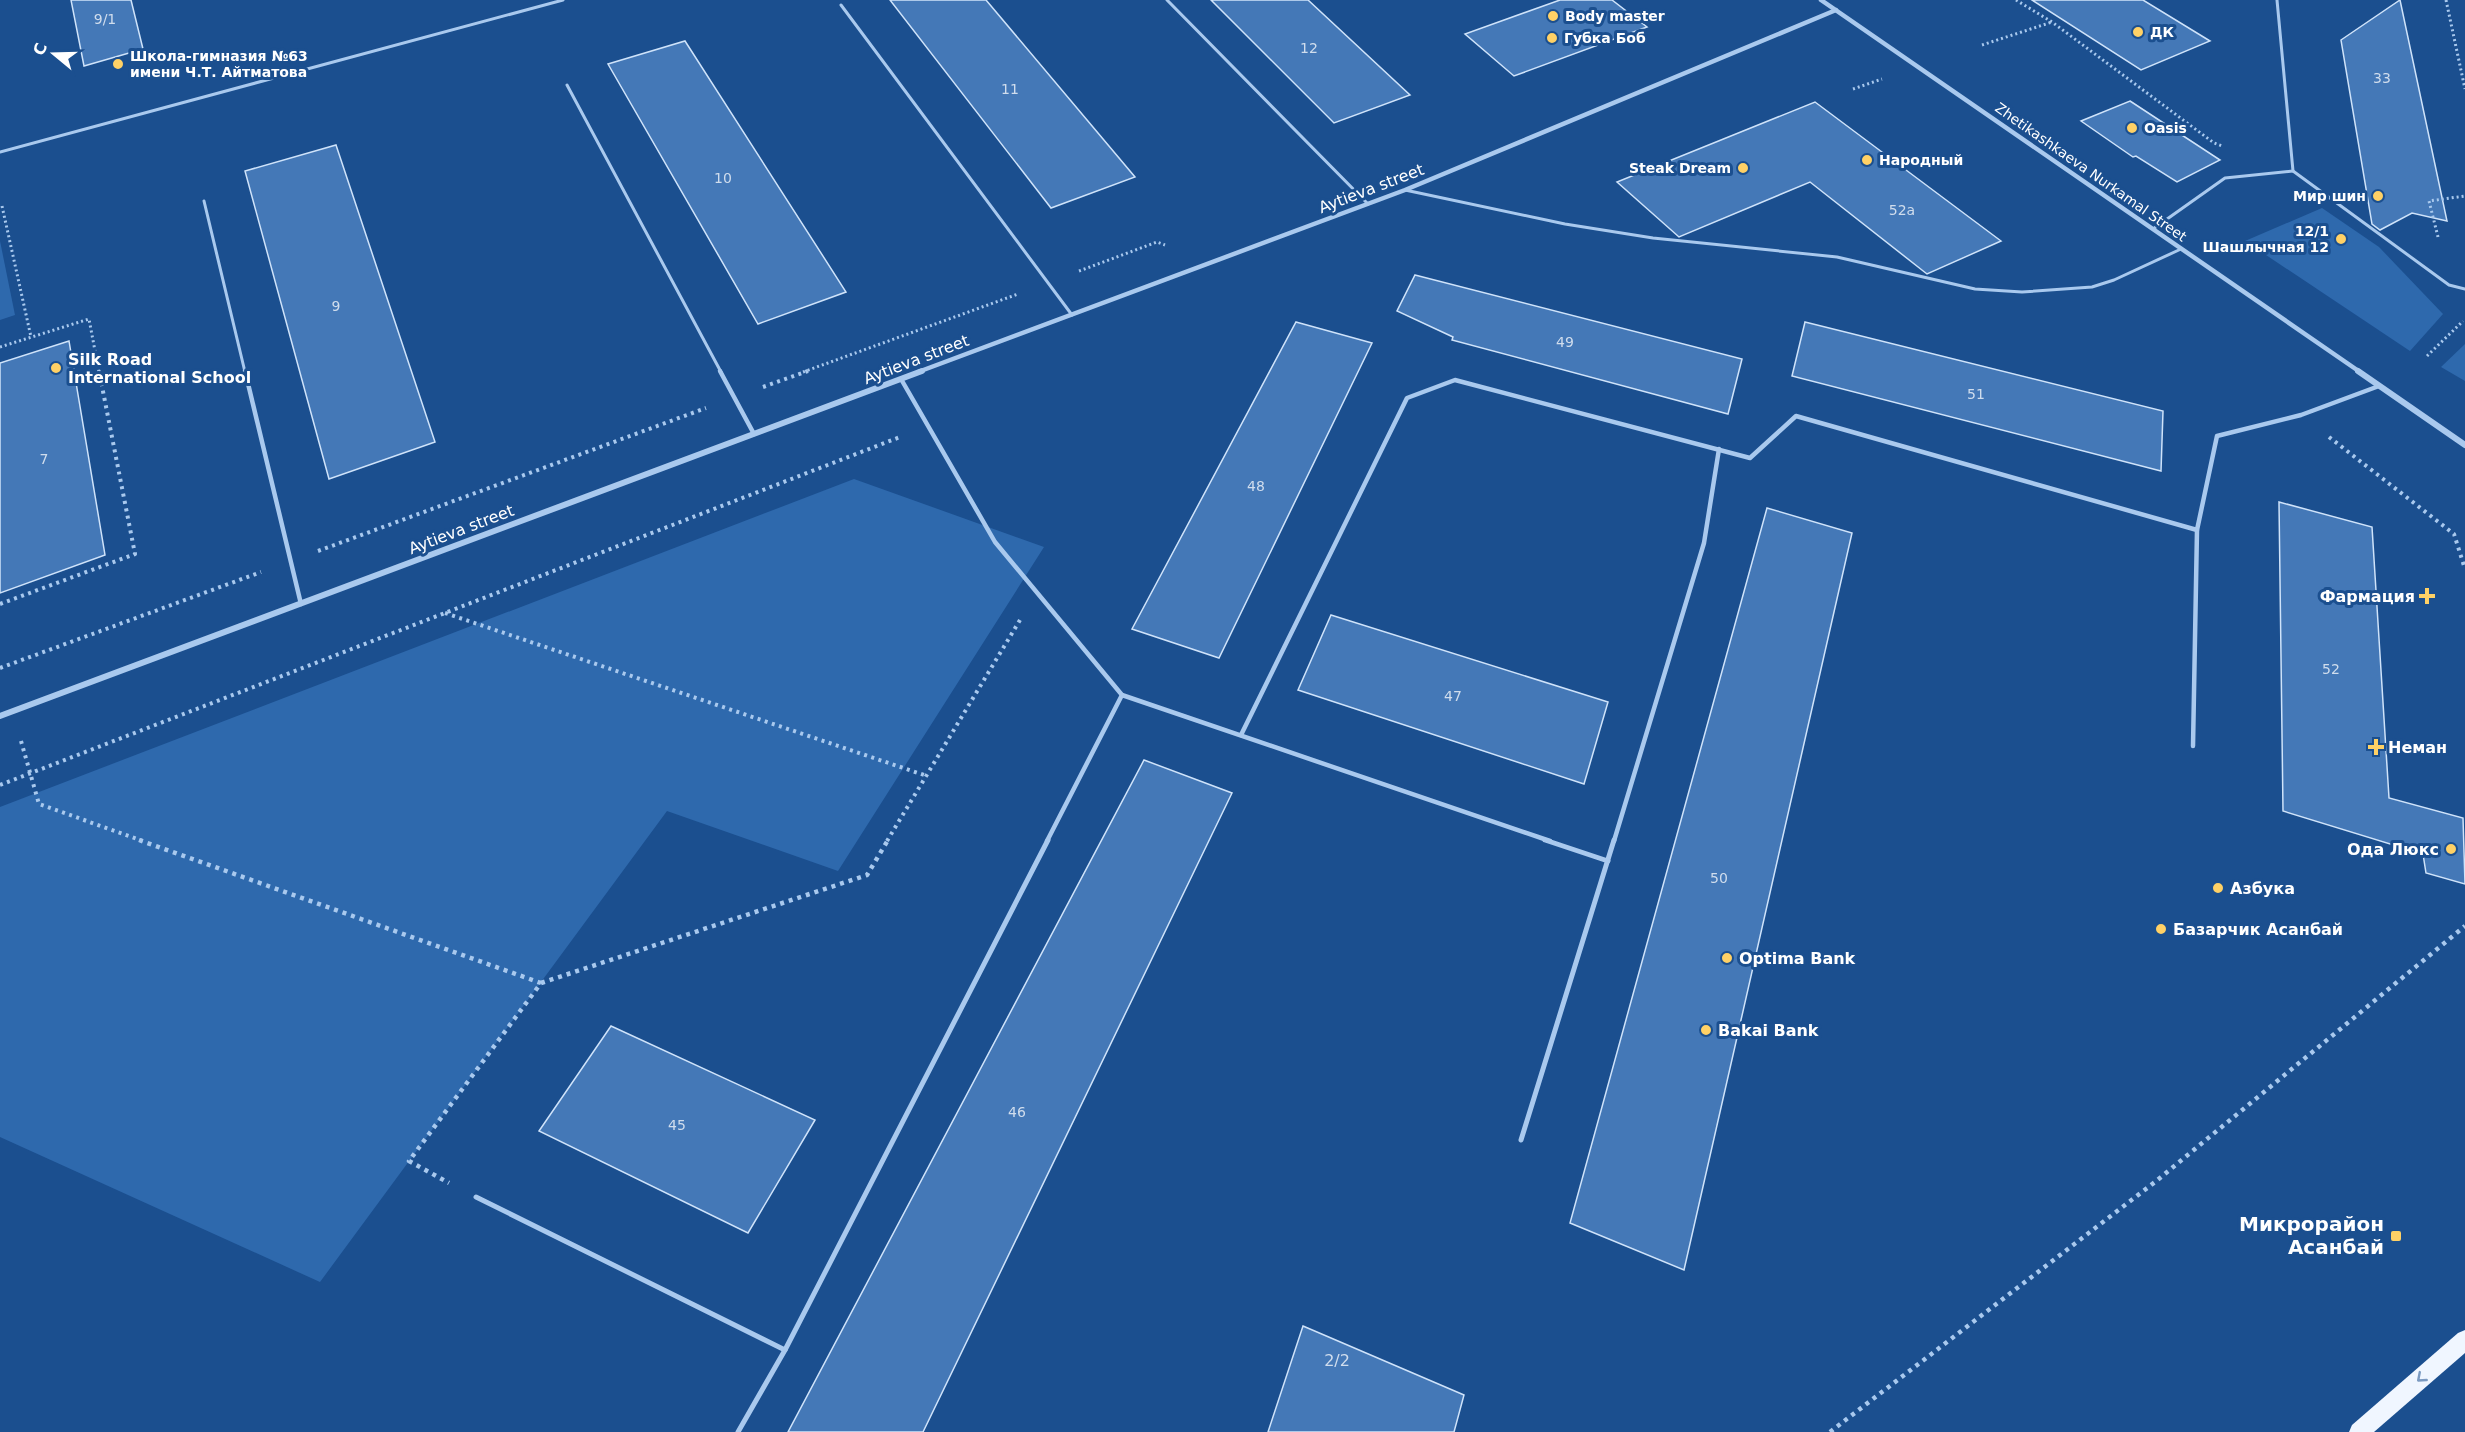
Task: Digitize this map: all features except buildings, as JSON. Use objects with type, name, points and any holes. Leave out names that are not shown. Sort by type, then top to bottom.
[{"type":"main road","points":[[2359,1432],[2465,1340]]},
{"type":"street","name":"Zhetikashkaeva Nurkamal Street","points":[[1821,0],[2465,446]]},
{"type":"street","name":"Aytieva street","points":[[0,716],[1405,190],[1836,10]]},
{"type":"lane","points":[[0,152],[563,0]]},
{"type":"lane","points":[[1167,0],[1368,204]]},
{"type":"lane","points":[[2277,0],[2293,171]]},
{"type":"lane","points":[[841,5],[1072,315]]},
{"type":"lane","points":[[567,85],[754,434]]},
{"type":"lane","points":[[2153,229],[2225,178],[2293,171],[2449,285],[2465,289]]},
{"type":"lane","points":[[1405,190],[1565,224],[1653,238],[1837,257],[1975,289],[2022,292],[2092,287],[2114,280],[2181,249]]},
{"type":"lane","points":[[204,201],[301,604]]},
{"type":"lane","points":[[901,379],[995,542],[1122,695],[1608,861]]},
{"type":"lane","points":[[1241,735],[1407,398],[1455,380],[1750,458],[1796,416],[2197,530]]},
{"type":"lane","points":[[2193,746],[2197,530],[2217,436],[2301,415],[2379,386]]},
{"type":"lane","points":[[1521,1140],[1704,543],[1719,449]]},
{"type":"lane","points":[[738,1432],[784,1350],[1122,695]]},
{"type":"lane","points":[[476,1197],[784,1350]]},
{"type":"path","points":[[2016,0],[2052,22],[2214,143],[2225,147]]},
{"type":"path","points":[[2446,0],[2465,89]]},
{"type":"path","points":[[1983,45],[2052,22]]},
{"type":"path","points":[[1853,90],[1882,79]]},
{"type":"path","points":[[2,206],[31,337]]},
{"type":"path","points":[[0,668],[1157,242],[1210,263]]},
{"type":"path","points":[[0,347],[89,319],[135,554],[0,604]]},
{"type":"path","points":[[2301,415],[2454,534],[2465,569]]},
{"type":"path","points":[[0,785],[927,426]]},
{"type":"path","points":[[476,1197],[409,1161],[541,983],[867,875],[1037,592]]},
{"type":"path","points":[[445,613],[927,776]]},
{"type":"path","points":[[14,711],[39,804],[541,983]]},
{"type":"path","points":[[1830,1432],[2155,1182],[2465,926]]},
{"type":"shaded area","points":[[2322,208],[2379,247],[2443,314],[2410,351],[2245,241]]},
{"type":"shaded area","points":[[0,241],[15,315],[0,320]]},
{"type":"shaded area","points":[[2465,344],[2465,381],[2441,367]]},
{"type":"shaded area","points":[[854,479],[1044,547],[838,871],[667,811],[320,1282],[0,1137],[0,807]]},
{"type":"place","name":"Body master","points":[[1553,16]]},
{"type":"place","name":"ДК","points":[[2138,32]]},
{"type":"place","name":"Губка Боб","points":[[1552,38]]},
{"type":"place","name":"Школа-гимназия №63 имени Ч.Т. Айтматова","points":[[118,64]]},
{"type":"place","name":"Oasis","points":[[2132,128]]},
{"type":"place","name":"Народный","points":[[1867,160]]},
{"type":"place","name":"Steak Dream","points":[[1743,168]]},
{"type":"place","name":"Мир шин","points":[[2378,196]]},
{"type":"place","name":"12/1 Шашлычная 12","points":[[2341,239]]},
{"type":"place","name":"Silk Road International School","points":[[56,368]]},
{"type":"place","name":"Фармация","points":[[2427,596]]},
{"type":"place","name":"Неман","points":[[2376,747]]},
{"type":"place","name":"Ода Люкс","points":[[2451,849]]},
{"type":"place","name":"Азбука","points":[[2218,888]]},
{"type":"place","name":"Базарчик Асанбай","points":[[2161,929]]},
{"type":"place","name":"Optima Bank","points":[[1727,958]]},
{"type":"place","name":"Bakai Bank","points":[[1706,1030]]},
{"type":"place","name":"Микрорайон Асанбай","points":[[2396,1236]]}]
